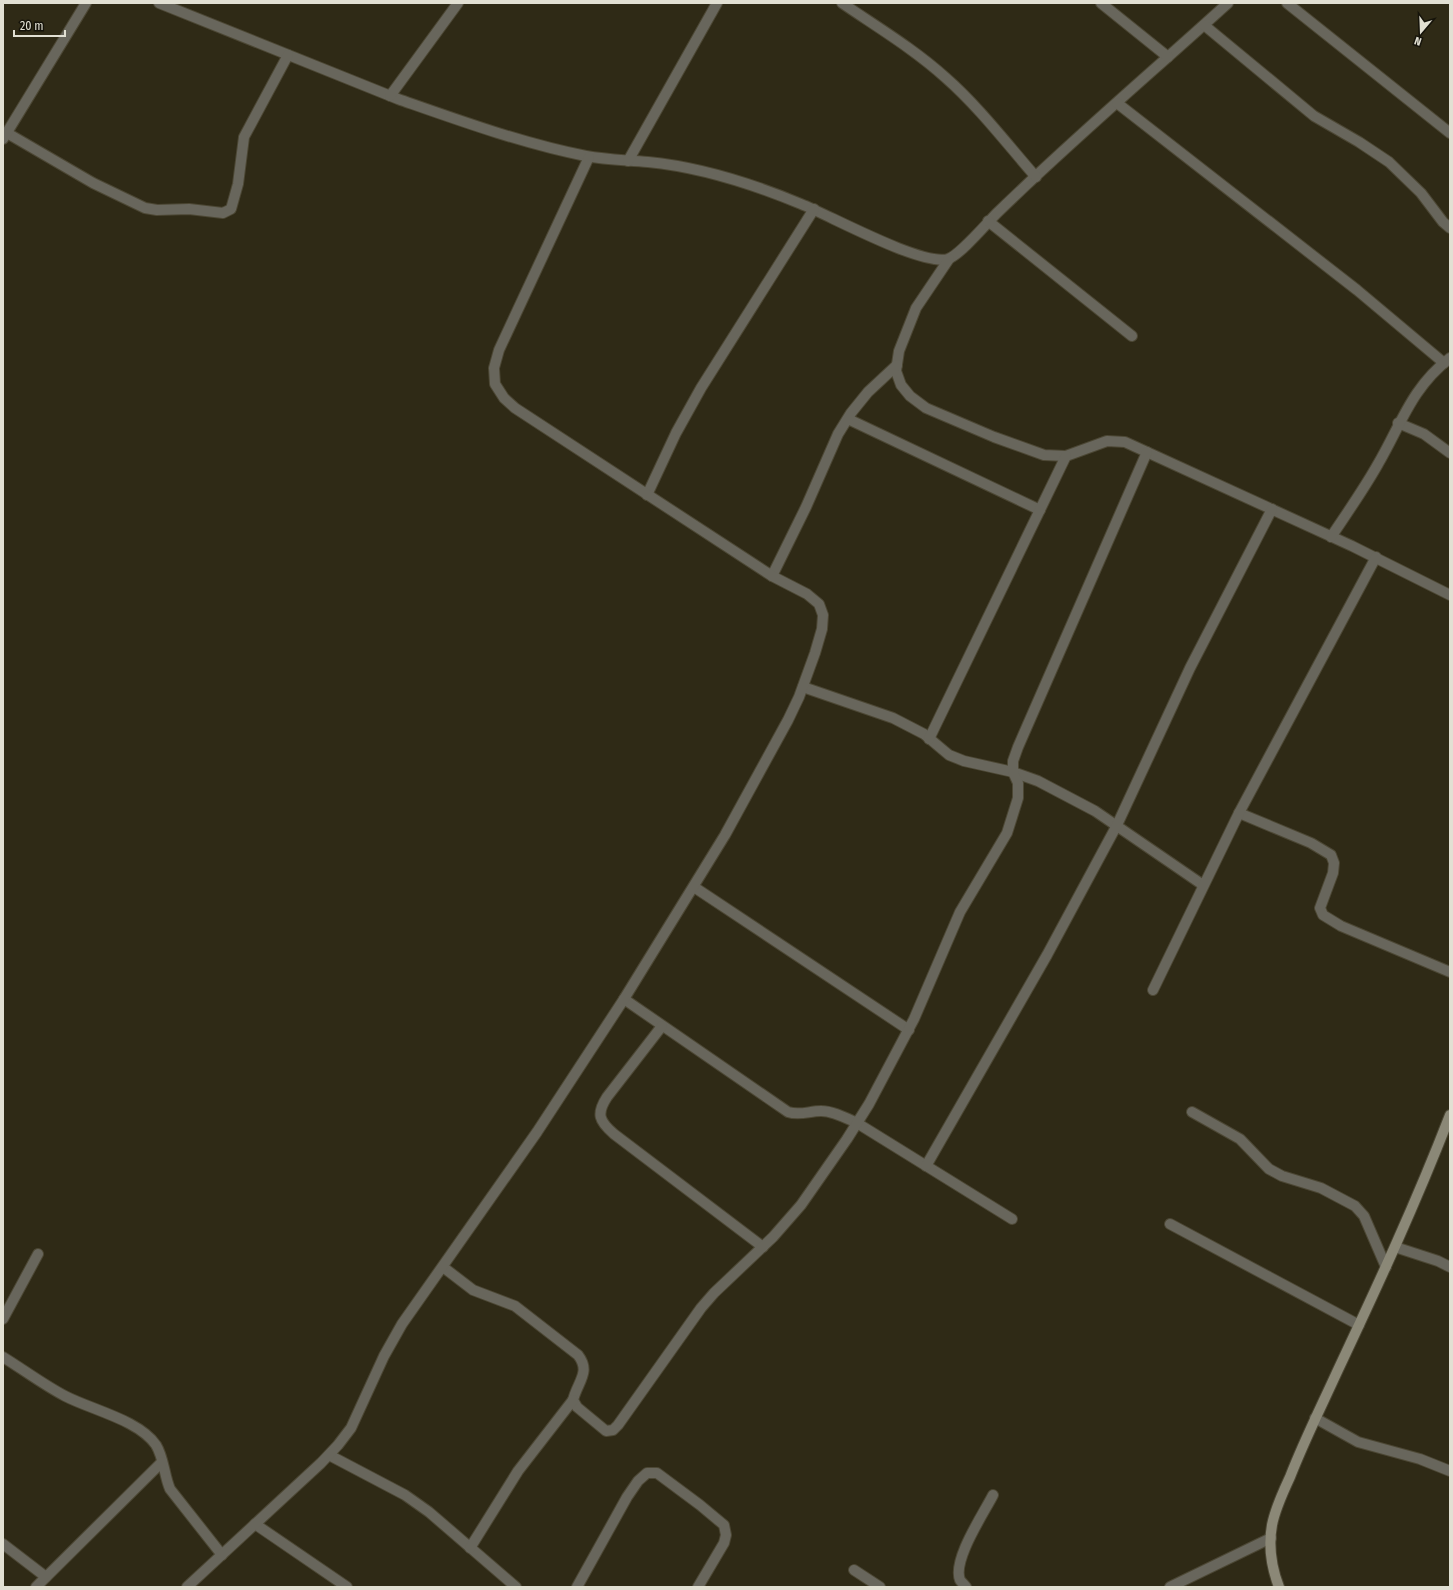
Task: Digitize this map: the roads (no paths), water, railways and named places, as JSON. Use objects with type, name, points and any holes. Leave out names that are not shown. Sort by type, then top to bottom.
[{"type":"main road","points":[[1279,1587],[1274,1574],[1269,1548],[1273,1524],[1284,1490],[1426,1177],[1450,1115]]},
{"type":"street","points":[[86,3],[5,136],[93,183],[145,208],[157,210],[189,209],[223,213],[231,209],[235,200],[244,137],[288,55]]},
{"type":"street","points":[[159,3],[390,96],[491,129],[588,157],[649,162],[685,168],[740,182],[814,209],[911,253],[931,258],[949,258]]},
{"type":"street","points":[[390,96],[458,3]]},
{"type":"street","points":[[628,160],[717,3]]},
{"type":"street","points":[[842,3],[891,36],[946,77],[971,102],[1036,177]]},
{"type":"street","points":[[1101,3],[1168,57]]},
{"type":"street","points":[[1228,3],[1036,177],[965,246],[949,258],[916,308],[899,351],[896,371],[901,385],[910,396],[926,408],[994,437],[1044,455],[1066,456],[1107,442],[1125,442],[1376,557],[1450,595]]},
{"type":"street","points":[[1287,3],[1450,132]]},
{"type":"street","points":[[1204,25],[1314,116],[1359,142],[1389,162],[1421,193],[1439,218],[1450,228]]},
{"type":"street","points":[[1117,103],[1447,361],[1414,397],[1398,423],[1379,463],[1331,537]]},
{"type":"street","points":[[187,1587],[329,1455],[351,1428],[394,1338],[537,1132],[624,999],[694,887],[759,775],[788,720],[803,687],[822,629],[823,615],[819,604],[807,594],[772,576],[516,408],[504,398],[495,384],[494,368],[501,344],[588,157]]},
{"type":"street","points":[[647,495],[676,433],[701,388],[814,209]]},
{"type":"street","points":[[988,222],[1132,336]]},
{"type":"street","points":[[772,576],[803,513],[838,434],[868,392],[897,365]]},
{"type":"street","points":[[848,418],[1040,510]]},
{"type":"street","points":[[1398,423],[1424,434],[1450,453]]},
{"type":"street","points":[[573,1400],[577,1407],[590,1420],[606,1431],[613,1430],[701,1308],[714,1293],[763,1247],[801,1205],[857,1123],[890,1067],[909,1030],[960,912],[1007,833],[1018,798],[1018,783],[1013,772],[1018,747],[1147,452]]},
{"type":"street","points":[[929,739],[1066,456]]},
{"type":"street","points":[[926,1166],[1047,955],[1117,825],[1190,668],[1272,509]]},
{"type":"street","points":[[1153,990],[1239,814],[1376,557]]},
{"type":"street","points":[[803,687],[893,718],[929,739],[949,754],[964,760],[1013,772],[1038,781],[1076,800],[1117,825],[1147,848],[1203,885]]},
{"type":"street","points":[[1239,814],[1311,844],[1331,855],[1334,863],[1333,873],[1320,908],[1323,915],[1341,926],[1450,972]]},
{"type":"street","points":[[694,887],[909,1030]]},
{"type":"street","points":[[624,999],[788,1112],[798,1115],[822,1111],[835,1114],[857,1123],[1012,1219]]},
{"type":"street","points":[[662,1026],[600,1107],[600,1118],[605,1126],[614,1134],[763,1247]]},
{"type":"street","points":[[1192,1112],[1240,1138],[1269,1169],[1282,1176],[1321,1188],[1355,1206],[1364,1216],[1386,1267]]},
{"type":"street","points":[[1170,1224],[1359,1325]]},
{"type":"street","points":[[1395,1247],[1438,1261],[1450,1267]]},
{"type":"street","points":[[3,1319],[38,1254]]},
{"type":"street","points":[[443,1267],[472,1290],[515,1306],[578,1355],[584,1363],[585,1371],[573,1400],[518,1471],[470,1548]]},
{"type":"street","points":[[3,1357],[66,1396],[112,1416],[146,1434],[157,1446],[162,1462],[164,1477],[170,1489],[222,1555]]},
{"type":"street","points":[[1316,1418],[1358,1442],[1420,1459],[1450,1471]]},
{"type":"street","points":[[329,1455],[405,1495],[516,1587]]},
{"type":"street","points":[[36,1587],[162,1462]]},
{"type":"street","points":[[577,1587],[627,1497],[638,1481],[647,1473],[657,1473],[724,1525],[726,1535],[724,1543],[698,1587]]},
{"type":"street","points":[[966,1587],[960,1580],[959,1569],[962,1557],[993,1495]]},
{"type":"street","points":[[255,1524],[347,1587]]},
{"type":"street","points":[[1170,1587],[1271,1538]]},
{"type":"street","points":[[3,1544],[46,1577]]},
{"type":"street","points":[[854,1570],[880,1587]]}]
